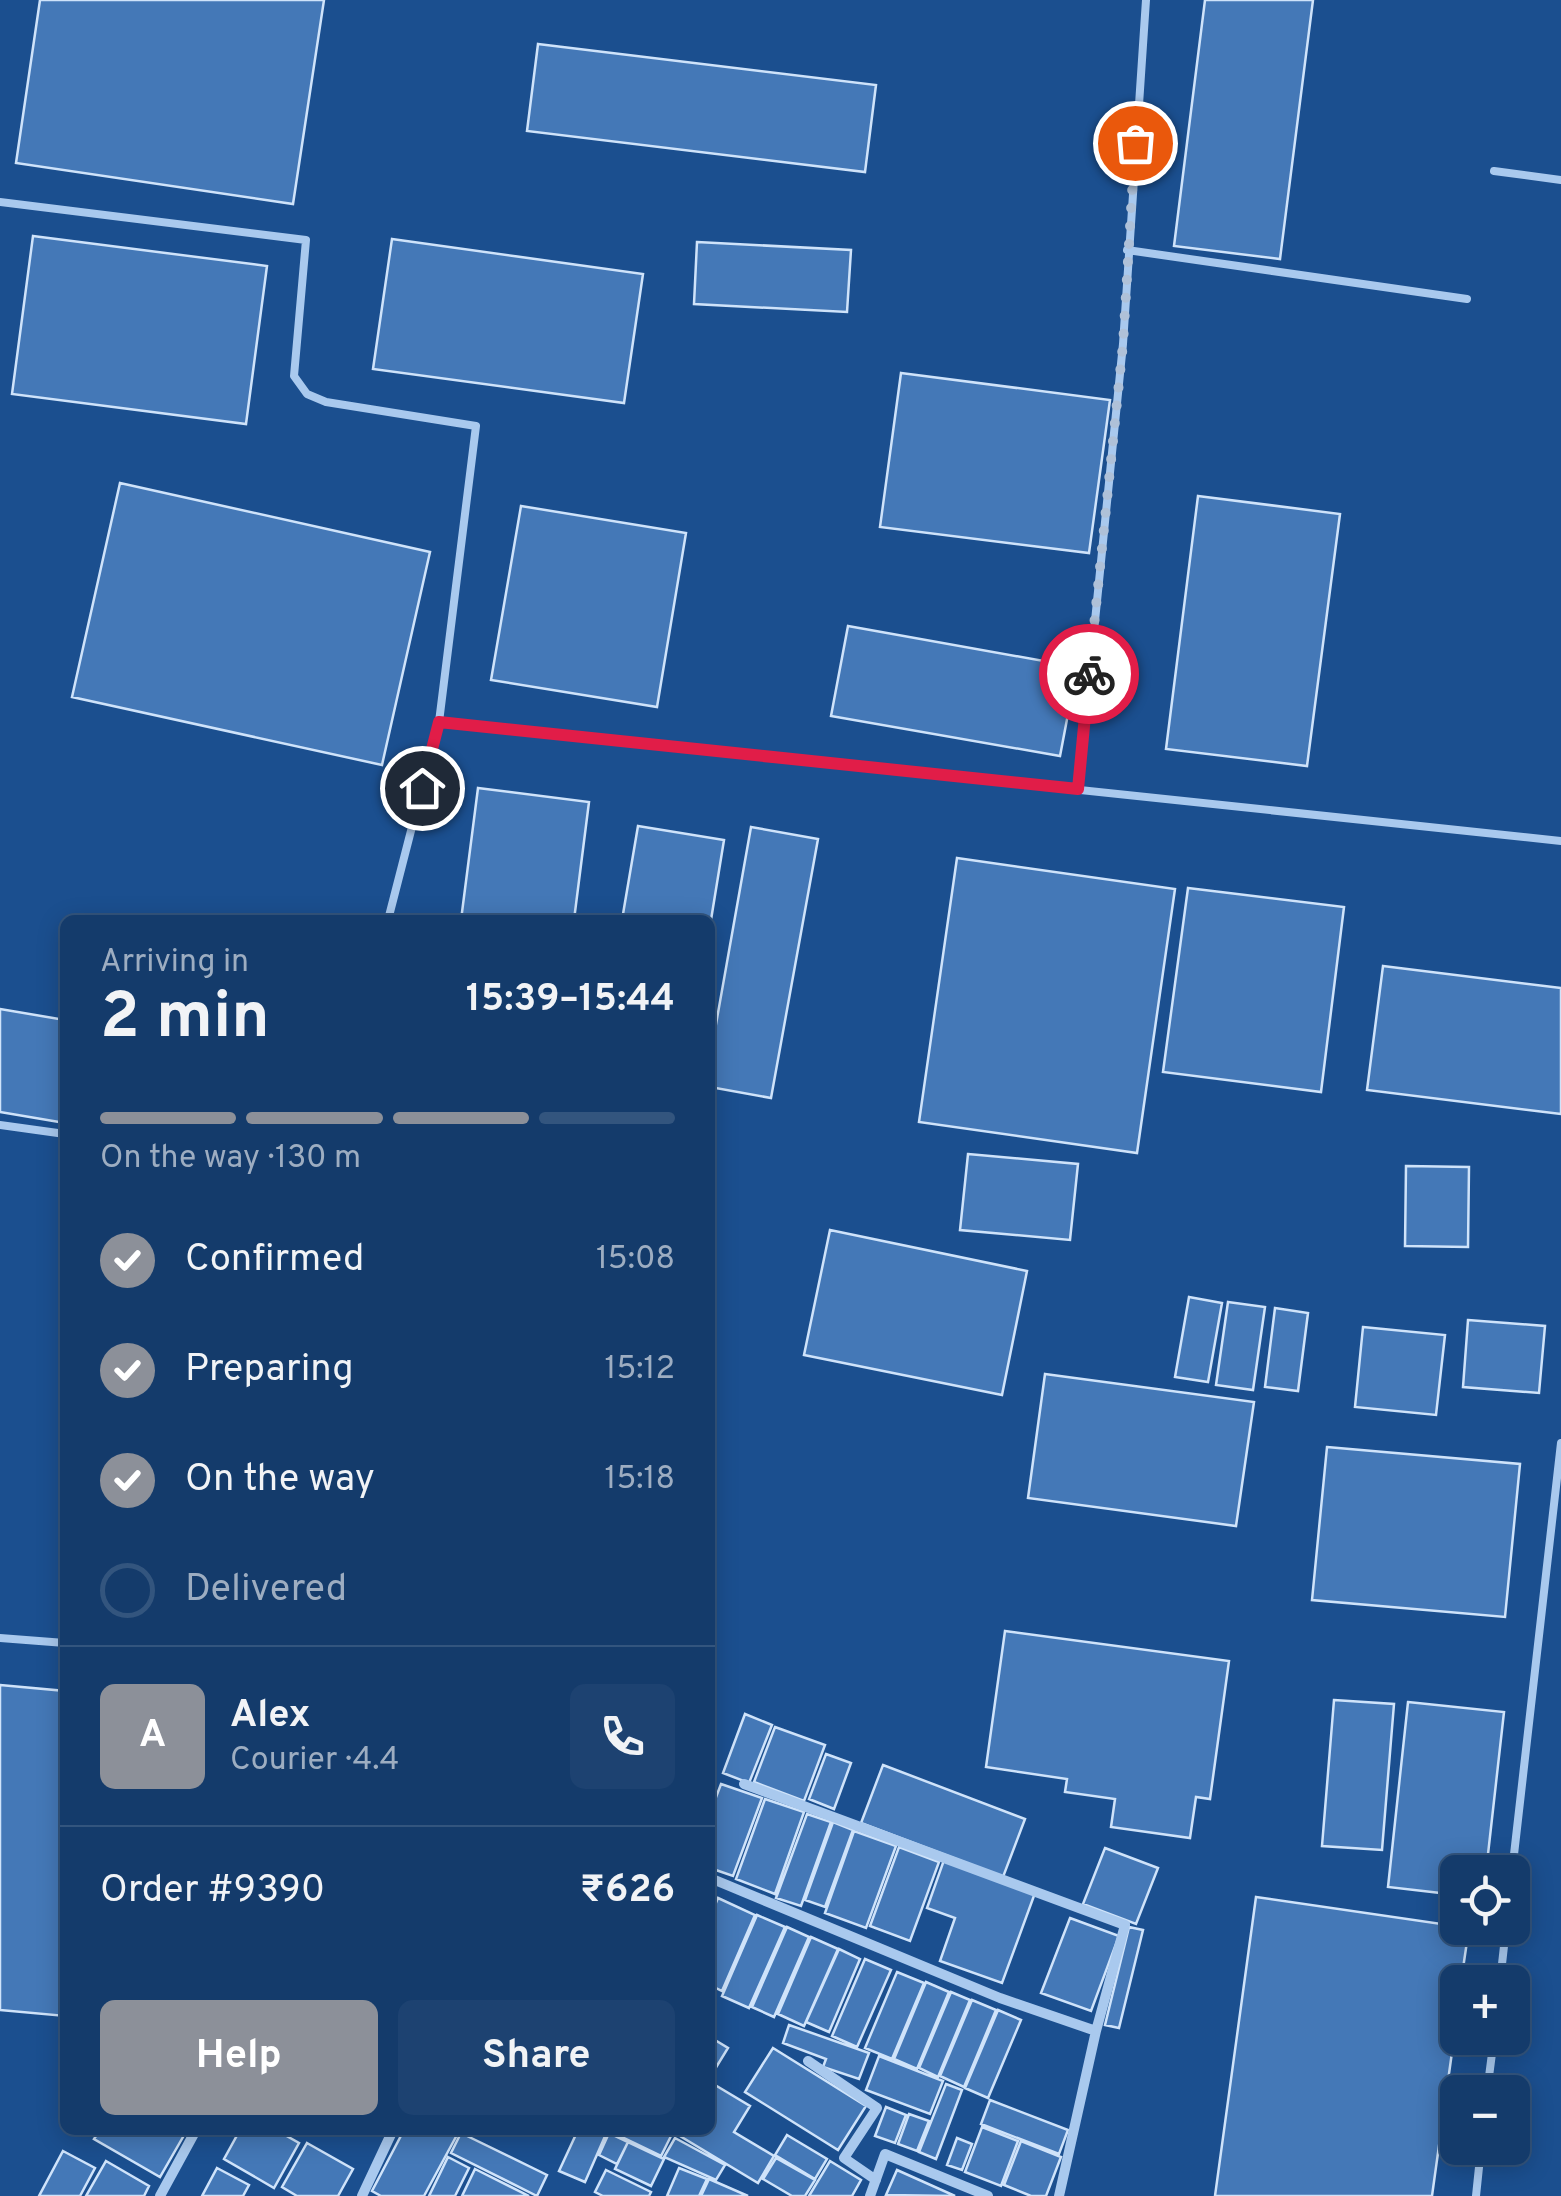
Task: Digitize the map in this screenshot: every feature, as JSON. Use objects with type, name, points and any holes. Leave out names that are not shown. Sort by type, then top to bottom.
[{"type":"street","points":[[744,1784],[1125,1925],[1059,2196]]},
{"type":"street","points":[[715,1880],[1000,1998],[1096,2032]]},
{"type":"street","points":[[808,2061],[877,2108],[844,2158],[876,2180]]},
{"type":"street","points":[[160,2196],[193,2135]]},
{"type":"street","points":[[362,2196],[391,2135]]},
{"type":"street","points":[[870,2196],[885,2154],[988,2196]]},
{"type":"lane","points":[[1078,789],[1123,344],[1146,0]]},
{"type":"lane","points":[[1494,172],[1561,180]]},
{"type":"lane","points":[[0,202],[306,240],[294,376],[307,394],[326,402],[476,426],[439,722],[389,915]]},
{"type":"lane","points":[[1127,250],[1467,299]]},
{"type":"lane","points":[[439,722],[1561,841]]},
{"type":"lane","points":[[0,1125],[60,1133]]},
{"type":"lane","points":[[1514,1855],[1561,1444]]},
{"type":"lane","points":[[0,1638],[60,1644]]},
{"type":"lane","points":[[1476,2196],[1479,2165]]},
{"type":"building","points":[[40,0],[324,0],[293,204],[16,163]]},
{"type":"building","points":[[1205,0],[1313,0],[1280,259],[1174,246]]},
{"type":"building","points":[[538,44],[876,85],[865,172],[527,131]]},
{"type":"building","points":[[33,236],[267,266],[246,424],[12,394]]},
{"type":"building","points":[[392,239],[643,274],[624,403],[373,369]]},
{"type":"building","points":[[697,242],[851,250],[847,312],[694,304]]},
{"type":"building","points":[[901,373],[1110,400],[1089,553],[880,527]]},
{"type":"building","points":[[120,483],[430,552],[382,765],[72,697]]},
{"type":"building","points":[[1198,496],[1340,514],[1307,766],[1166,749]]},
{"type":"building","points":[[521,506],[686,533],[657,707],[491,680]]},
{"type":"building","points":[[848,626],[1077,667],[1060,756],[831,716]]},
{"type":"building","points":[[478,788],[589,802],[575,915],[462,915]]},
{"type":"building","points":[[638,826],[724,840],[712,915],[623,915]]},
{"type":"building","points":[[751,827],[818,839],[771,1098],[715,1088],[715,1030]]},
{"type":"building","points":[[957,858],[1175,889],[1137,1153],[919,1122]]},
{"type":"building","points":[[1188,888],[1344,907],[1321,1092],[1163,1072]]},
{"type":"building","points":[[1383,966],[1561,988],[1561,1114],[1367,1090]]},
{"type":"building","points":[[0,1009],[60,1019],[60,1122],[0,1112]]},
{"type":"building","points":[[968,1154],[1078,1164],[1070,1240],[960,1230]]},
{"type":"building","points":[[1406,1166],[1469,1167],[1468,1247],[1405,1246]]},
{"type":"building","points":[[830,1230],[1027,1271],[1002,1395],[804,1355]]},
{"type":"building","points":[[1189,1297],[1222,1303],[1208,1382],[1175,1377]]},
{"type":"building","points":[[1228,1302],[1265,1307],[1253,1390],[1216,1385]]},
{"type":"building","points":[[1275,1308],[1308,1313],[1298,1391],[1265,1387]]},
{"type":"building","points":[[1468,1320],[1545,1326],[1539,1393],[1463,1387]]},
{"type":"building","points":[[1363,1327],[1445,1335],[1436,1415],[1355,1407]]},
{"type":"building","points":[[1045,1374],[1254,1402],[1236,1526],[1028,1498]]},
{"type":"building","points":[[1327,1447],[1520,1464],[1505,1617],[1312,1600]]},
{"type":"building","points":[[1005,1631],[1229,1661],[1210,1799],[1196,1797],[1190,1838],[1111,1827],[1115,1799],[1065,1792],[1067,1779],[986,1767]]},
{"type":"building","points":[[0,1685],[60,1691],[60,2016],[0,2010]]},
{"type":"building","points":[[1334,1700],[1394,1704],[1382,1850],[1322,1846]]},
{"type":"building","points":[[1408,1702],[1504,1712],[1488,1855],[1440,1855],[1440,1893],[1388,1887]]},
{"type":"building","points":[[745,1714],[772,1725],[749,1783],[723,1773]]},
{"type":"building","points":[[775,1727],[825,1745],[804,1801],[754,1782]]},
{"type":"building","points":[[826,1754],[851,1763],[834,1809],[809,1799]]},
{"type":"building","points":[[883,1765],[1025,1819],[1003,1877],[861,1823]]},
{"type":"building","points":[[721,1784],[762,1798],[733,1876],[715,1870],[715,1800]]},
{"type":"building","points":[[765,1799],[804,1812],[775,1894],[736,1879]]},
{"type":"building","points":[[807,1814],[831,1822],[801,1906],[776,1898]]},
{"type":"building","points":[[833,1822],[853,1830],[825,1907],[805,1900]]},
{"type":"building","points":[[854,1831],[896,1846],[866,1928],[825,1913]]},
{"type":"building","points":[[899,1847],[939,1862],[910,1941],[870,1926]]},
{"type":"building","points":[[1105,1848],[1158,1868],[1136,1924],[1083,1904]]},
{"type":"building","points":[[944,1860],[1035,1893],[1002,1983],[940,1961],[955,1918],[927,1908]]},
{"type":"building","points":[[1256,1897],[1440,1924],[1440,1945],[1466,1945],[1464,1965],[1440,1965],[1440,2055],[1452,2055],[1449,2075],[1440,2075],[1440,2138],[1432,2196],[1215,2196]]},
{"type":"building","points":[[718,1898],[755,1915],[722,1991],[715,1988]]},
{"type":"building","points":[[757,1915],[785,1927],[749,2008],[722,1996]]},
{"type":"building","points":[[1070,1918],[1119,1936],[1091,2011],[1041,1993]]},
{"type":"building","points":[[787,1927],[809,1937],[774,2017],[752,2007]]},
{"type":"building","points":[[1129,1927],[1143,1930],[1119,2028],[1105,2025]]},
{"type":"building","points":[[811,1937],[838,1949],[804,2026],[778,2014]]},
{"type":"building","points":[[839,1949],[860,1959],[829,2032],[806,2022]]},
{"type":"building","points":[[865,1959],[891,1970],[857,2047],[832,2036]]},
{"type":"building","points":[[897,1972],[924,1983],[892,2059],[865,2048]]},
{"type":"building","points":[[926,1982],[949,1992],[917,2069],[894,2059]]},
{"type":"building","points":[[951,1992],[970,2000],[938,2077],[919,2068]]},
{"type":"building","points":[[972,2000],[996,2010],[964,2087],[940,2076]]},
{"type":"building","points":[[998,2010],[1021,2020],[988,2098],[965,2088]]},
{"type":"building","points":[[789,2025],[869,2053],[859,2079],[823,2067],[826,2059],[783,2043]]},
{"type":"building","points":[[715,2040],[728,2048],[715,2069]]},
{"type":"building","points":[[773,2048],[866,2106],[838,2150],[745,2092]]},
{"type":"building","points":[[879,2056],[943,2081],[930,2114],[866,2090]]},
{"type":"building","points":[[946,2084],[962,2090],[936,2159],[919,2152]]},
{"type":"building","points":[[715,2085],[750,2106],[734,2132],[774,2156],[758,2183],[678,2135],[715,2135]]},
{"type":"building","points":[[990,2100],[1068,2130],[1059,2154],[981,2124]]},
{"type":"building","points":[[886,2107],[906,2115],[895,2143],[875,2136]]},
{"type":"building","points":[[909,2114],[929,2121],[917,2151],[898,2144]]},
{"type":"building","points":[[982,2127],[1018,2141],[1001,2186],[965,2172]]},
{"type":"building","points":[[97,2135],[184,2135],[160,2177],[94,2139]]},
{"type":"building","points":[[237,2135],[285,2135],[299,2143],[274,2188],[224,2159]]},
{"type":"building","points":[[401,2135],[457,2135],[424,2196],[381,2196],[372,2191]]},
{"type":"building","points":[[460,2135],[465,2135],[547,2175],[537,2196],[451,2153]]},
{"type":"building","points":[[576,2135],[606,2135],[585,2182],[559,2171]]},
{"type":"building","points":[[608,2135],[628,2142],[617,2164],[599,2155]]},
{"type":"building","points":[[617,2135],[670,2135],[661,2156]]},
{"type":"building","points":[[787,2135],[827,2159],[815,2179],[775,2155]]},
{"type":"building","points":[[675,2138],[725,2165],[716,2180],[664,2157]]},
{"type":"building","points":[[957,2138],[972,2144],[962,2170],[947,2165]]},
{"type":"building","points":[[1021,2141],[1061,2157],[1046,2196],[1031,2196],[1004,2185]]},
{"type":"building","points":[[628,2142],[664,2159],[651,2186],[615,2169]]},
{"type":"building","points":[[307,2143],[353,2169],[338,2196],[297,2196],[282,2187]]},
{"type":"building","points":[[63,2151],[95,2168],[80,2196],[39,2196]]},
{"type":"building","points":[[448,2157],[469,2168],[455,2196],[429,2196]]},
{"type":"building","points":[[776,2158],[815,2180],[805,2196],[792,2196],[763,2179]]},
{"type":"building","points":[[106,2161],[149,2186],[144,2196],[86,2196]]},
{"type":"building","points":[[830,2161],[861,2180],[852,2196],[809,2196]]},
{"type":"building","points":[[217,2168],[249,2185],[243,2196],[202,2196]]},
{"type":"building","points":[[679,2168],[707,2179],[699,2196],[667,2196]]},
{"type":"building","points":[[475,2169],[529,2196],[462,2196]]},
{"type":"building","points":[[606,2170],[651,2192],[649,2196],[603,2196],[595,2192]]},
{"type":"building","points":[[897,2170],[955,2196],[886,2195]]},
{"type":"building","points":[[709,2179],[748,2196],[701,2196]]},
{"type":"way so far","points":[[1089,674],[1123,344],[1135,143]]},
{"type":"route","points":[[422,788],[439,722],[1078,789],[1089,674]]}]
